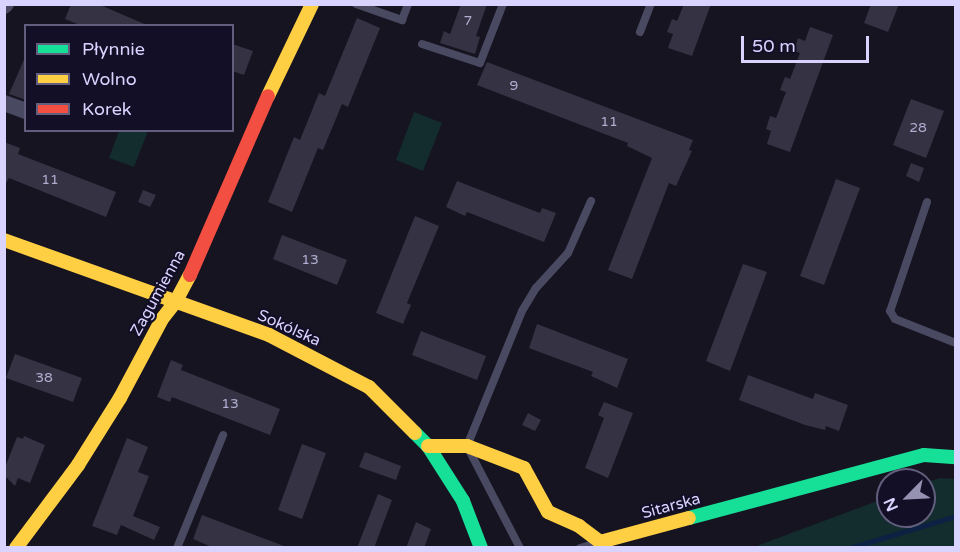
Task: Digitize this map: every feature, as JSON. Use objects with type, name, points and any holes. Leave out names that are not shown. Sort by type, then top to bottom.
[{"type":"street","name":"Zagumienna","points":[[16,548],[78,465],[120,398],[162,319],[176,301],[195,265],[255,120],[312,4]]},
{"type":"street","points":[[4,103],[24,110]]},
{"type":"street","name":"Sokólska","points":[[4,240],[269,335],[369,387],[428,446],[463,501],[481,548]]},
{"type":"street","points":[[428,446],[466,446],[524,468],[548,512],[579,526],[600,542]]},
{"type":"street","name":"Sitarska","points":[[600,542],[924,455],[956,457]]},
{"type":"lane","points":[[356,4],[402,20],[408,4]]},
{"type":"lane","points":[[422,44],[480,63],[503,4]]},
{"type":"lane","points":[[640,32],[651,4]]},
{"type":"lane","points":[[520,548],[466,446],[522,311],[536,288],[568,253],[591,201]]},
{"type":"lane","points":[[927,202],[890,310],[895,320],[956,344]]},
{"type":"lane","points":[[177,548],[223,435]]},
{"type":"lane","points":[[580,548],[600,542]]},
{"type":"green space","points":[[414,112],[442,123],[423,171],[396,160]]},
{"type":"green space","points":[[119,132],[148,132],[134,167],[109,158]]},
{"type":"green space","points":[[936,479],[955,479],[955,547],[754,547],[876,501],[876,528],[936,528]]},
{"type":"building","points":[[71,4],[98,4],[144,24],[77,24],[65,19]]},
{"type":"building","points":[[461,4],[487,4],[476,36],[480,37],[475,54],[440,43],[444,31],[450,34]]},
{"type":"building","points":[[684,4],[711,4],[692,56],[668,48],[673,34],[667,32],[672,19],[677,21]]},
{"type":"building","points":[[871,4],[899,4],[888,32],[864,23]]},
{"type":"building","points":[[357,18],[380,28],[348,107],[342,104],[323,150],[318,148],[292,212],[268,202],[294,137],[300,140],[319,93],[325,96]]},
{"type":"building","points":[[810,27],[833,35],[790,152],[767,144],[771,131],[766,129],[770,116],[776,118],[786,92],[780,90],[785,77],[790,79],[800,53],[794,51],[798,38],[805,41]]},
{"type":"building","points":[[234,45],[253,51],[244,75],[234,72]]},
{"type":"building","points":[[24,60],[24,99],[9,94]]},
{"type":"building","points":[[487,62],[693,140],[689,150],[692,151],[676,186],[669,183],[632,279],[608,270],[652,158],[627,146],[628,143],[477,85]]},
{"type":"building","points":[[911,99],[944,111],[926,158],[893,145]]},
{"type":"building","points":[[4,142],[20,148],[18,154],[116,192],[106,217],[9,178],[4,186]]},
{"type":"building","points":[[911,163],[924,168],[919,182],[906,176]]},
{"type":"building","points":[[836,179],[860,188],[824,285],[800,276]]},
{"type":"building","points":[[457,181],[540,213],[542,208],[556,213],[544,242],[467,212],[465,216],[446,207]]},
{"type":"building","points":[[143,190],[156,195],[150,207],[138,202]]},
{"type":"building","points":[[415,216],[439,226],[407,303],[411,305],[403,324],[376,313]]},
{"type":"building","points":[[282,235],[347,260],[337,285],[273,259]]},
{"type":"building","points":[[743,264],[767,272],[730,371],[706,361]]},
{"type":"building","points":[[537,324],[628,359],[617,388],[591,376],[593,372],[529,348]]},
{"type":"building","points":[[421,331],[486,356],[477,380],[412,355]]},
{"type":"building","points":[[15,354],[82,378],[73,402],[6,378]]},
{"type":"building","points":[[171,360],[183,365],[181,370],[280,409],[270,435],[172,397],[170,402],[157,397]]},
{"type":"building","points":[[748,375],[813,399],[815,393],[848,405],[839,431],[826,426],[825,430],[805,425],[739,400]]},
{"type":"building","points":[[604,402],[633,413],[608,478],[585,468],[604,418],[598,415]]},
{"type":"building","points":[[528,413],[541,420],[535,431],[522,425]]},
{"type":"building","points":[[24,436],[45,445],[30,483],[18,478],[15,486],[4,475],[4,470],[17,437],[23,439]]},
{"type":"building","points":[[127,438],[148,447],[138,472],[149,476],[133,516],[160,527],[154,540],[121,525],[117,535],[92,526]]},
{"type":"building","points":[[302,444],[326,453],[302,519],[278,510]]},
{"type":"building","points":[[365,452],[401,466],[396,480],[359,467]]},
{"type":"building","points":[[378,494],[392,500],[374,548],[357,548]]},
{"type":"building","points":[[202,515],[284,546],[284,548],[214,548],[193,539]]},
{"type":"building","points":[[416,522],[431,529],[424,548],[406,548]]},
{"type":"waterway","points":[[849,548],[956,516]]},
{"type":"traffic: fast","points":[[415,433],[428,446],[463,501],[481,548]]},
{"type":"traffic: fast","points":[[689,518],[924,455],[956,457]]},
{"type":"traffic: slow","points":[[268,96],[312,4]]},
{"type":"traffic: slow","points":[[4,240],[269,335],[369,387],[415,433]]},
{"type":"traffic: slow","points":[[16,548],[78,465],[120,398],[162,319],[176,301],[190,275]]},
{"type":"traffic: slow","points":[[428,446],[467,446],[524,468],[548,512],[579,526],[600,542],[689,518]]},
{"type":"traffic: jam","points":[[190,275],[268,96]]}]
